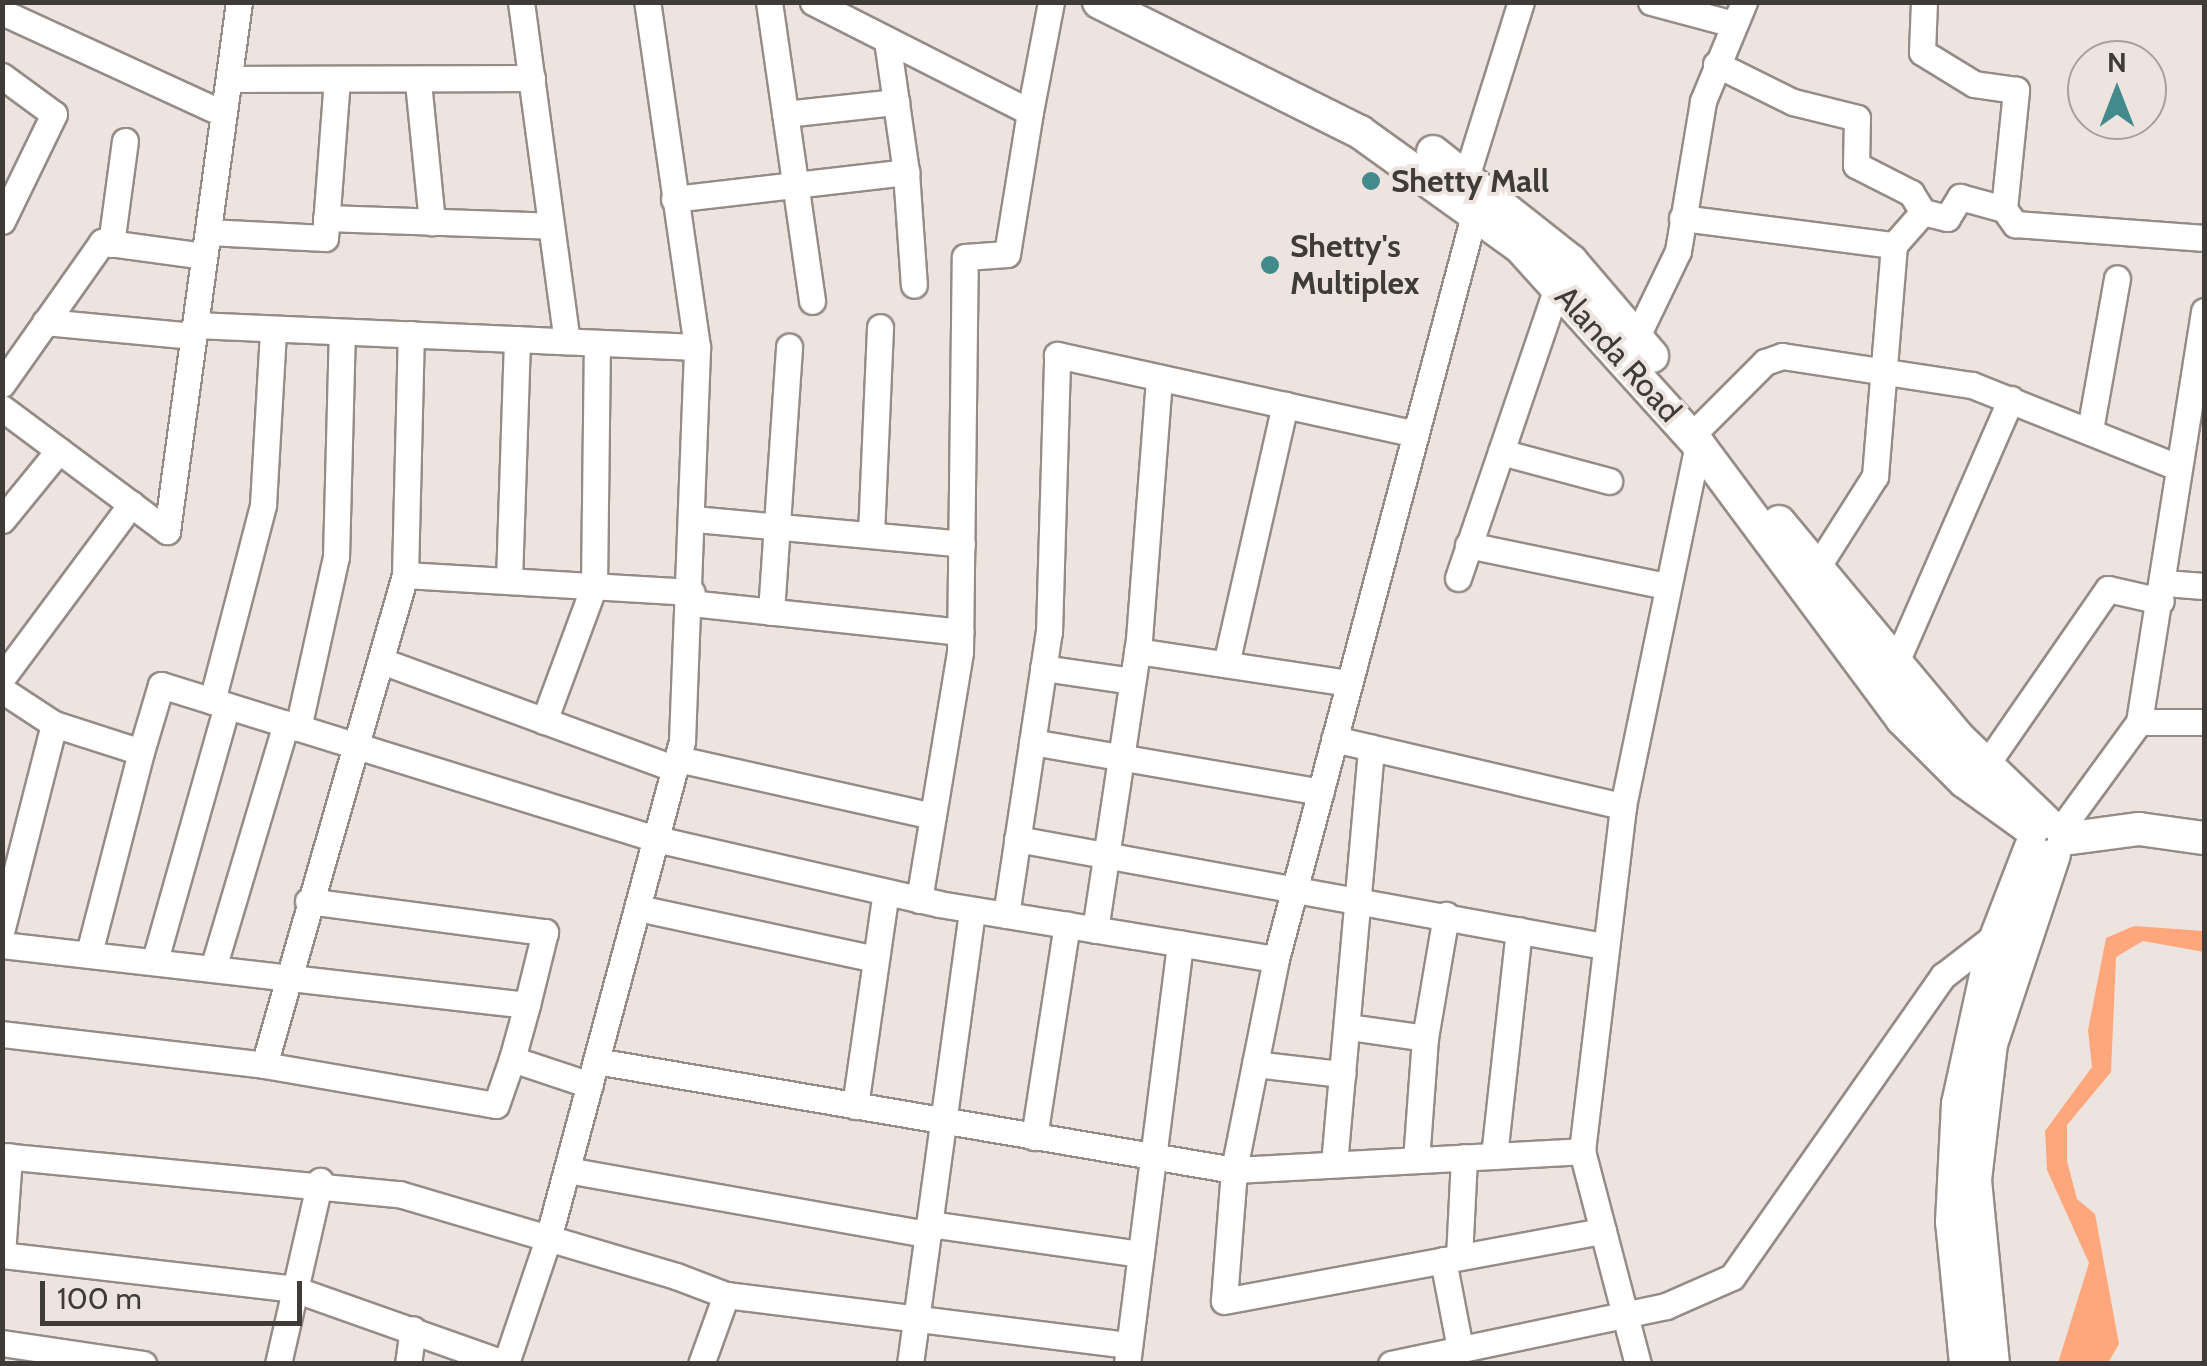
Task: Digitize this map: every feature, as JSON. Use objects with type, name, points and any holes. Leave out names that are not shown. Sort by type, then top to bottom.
[{"type":"main road","name":"Alanda Road","points":[[1099,2],[1365,124]]},
{"type":"main road","name":"Alanda Road","points":[[1150,2],[1365,124],[1571,261],[1700,434],[1856,665],[2048,837]]},
{"type":"main road","name":"Alanda Road","points":[[1471,193],[1558,285],[1621,330]]},
{"type":"main road","name":"Alanda Road","points":[[1700,434],[1896,662],[1980,776]]},
{"type":"main road","points":[[2048,837],[2139,829],[2204,838]]},
{"type":"main road","points":[[1966,1364],[1952,1152],[1996,935],[2048,837]]},
{"type":"main road","points":[[1992,1364],[1975,1180],[1990,1044],[2048,837]]},
{"type":"street","points":[[2,408],[167,531],[239,2]]},
{"type":"street","points":[[522,2],[566,342]]},
{"type":"street","points":[[646,2],[696,347],[695,519],[676,764],[548,1239],[506,1364],[294,1289],[2,1254],[6,1156],[320,1181],[398,1194],[548,1239],[726,1295],[916,1318],[1128,1354],[1180,943]]},
{"type":"street","points":[[768,2],[812,301]]},
{"type":"street","points":[[813,2],[1030,112]]},
{"type":"street","points":[[919,900],[960,632],[965,257],[1007,254],[1051,2]]},
{"type":"street","points":[[1521,2],[1471,193],[1415,434],[1276,959],[1234,1170],[1224,1301],[1604,1231]]},
{"type":"street","points":[[1621,330],[1678,250],[1716,64],[1737,13],[1651,2]]},
{"type":"street","points":[[1924,2],[1922,52],[1974,84],[2016,90],[2004,209]]},
{"type":"street","points":[[2,12],[224,114]]},
{"type":"street","points":[[888,40],[906,172],[914,285]]},
{"type":"street","points":[[1716,64],[1793,102],[1857,118],[1856,165],[1912,193],[1923,212],[1947,218],[1960,197],[2004,209],[2015,224],[2204,238]]},
{"type":"street","points":[[2,76],[54,114],[2,221]]},
{"type":"street","points":[[228,80],[418,82],[532,78]]},
{"type":"street","points":[[2,384],[102,242],[206,244],[325,238],[337,79]]},
{"type":"street","points":[[418,82],[432,222]]},
{"type":"street","points":[[785,114],[896,102]]},
{"type":"street","points":[[112,244],[125,141]]},
{"type":"street","points":[[674,199],[906,172]]},
{"type":"street","points":[[1816,569],[1875,476],[1880,368],[1894,245],[1923,212]]},
{"type":"street","points":[[326,218],[551,226]]},
{"type":"street","points":[[1682,218],[1894,245]]},
{"type":"street","points":[[2090,430],[2117,278]]},
{"type":"street","points":[[1458,578],[1558,285]]},
{"type":"street","points":[[2048,837],[2139,722],[2163,592],[2176,466],[2204,311]]},
{"type":"street","points":[[46,322],[696,347]]},
{"type":"street","points":[[871,534],[880,327]]},
{"type":"street","points":[[155,960],[220,703],[263,505],[273,328]]},
{"type":"street","points":[[214,966],[292,726],[336,556],[342,332]]},
{"type":"street","points":[[264,1065],[292,973],[308,902],[360,747],[405,574],[411,334]]},
{"type":"street","points":[[509,581],[517,339]]},
{"type":"street","points":[[544,721],[594,586],[597,342]]},
{"type":"street","points":[[772,612],[789,347]]},
{"type":"street","points":[[1006,915],[1043,668],[1056,355],[1415,434]]},
{"type":"street","points":[[1638,1364],[1630,1313],[1582,1150],[1602,946],[1623,806],[1700,434],[1773,358],[1880,368],[2011,399],[2176,466]]},
{"type":"street","points":[[1095,930],[1137,651],[1159,378]]},
{"type":"street","points":[[1896,662],[2011,399]]},
{"type":"street","points":[[1226,664],[1285,406]]},
{"type":"street","points":[[2,520],[58,450]]},
{"type":"street","points":[[1500,452],[1609,481]]},
{"type":"street","points":[[2,678],[131,504]]},
{"type":"street","points":[[695,519],[777,523],[962,544]]},
{"type":"street","points":[[1468,546],[1666,586]]},
{"type":"street","points":[[405,574],[594,586],[772,612],[960,632]]},
{"type":"street","points":[[1980,776],[2108,588],[2163,592],[2204,586]]},
{"type":"street","points":[[1137,651],[1349,683]]},
{"type":"street","points":[[382,661],[544,721],[676,764],[933,816]]},
{"type":"street","points":[[1043,668],[1132,681]]},
{"type":"street","points":[[89,953],[161,685],[656,839],[919,900],[1276,959]]},
{"type":"street","points":[[2,690],[54,724],[141,752]]},
{"type":"street","points":[[2139,722],[2204,722]]},
{"type":"street","points":[[2,928],[54,724]]},
{"type":"street","points":[[1334,739],[1623,806]]},
{"type":"street","points":[[1032,742],[1122,753],[1320,792]]},
{"type":"street","points":[[1334,1164],[1362,900],[1371,748]]},
{"type":"street","points":[[1017,840],[1295,886],[1602,946]]},
{"type":"street","points":[[855,1106],[886,892]]},
{"type":"street","points":[[2,1034],[264,1065],[496,1105],[545,932],[308,902]]},
{"type":"street","points":[[638,908],[876,960]]},
{"type":"street","points":[[910,1364],[972,910]]},
{"type":"street","points":[[1416,1160],[1425,1038],[1446,916]]},
{"type":"street","points":[[1034,1137],[1067,925]]},
{"type":"street","points":[[1494,1156],[1519,930]]},
{"type":"street","points":[[1391,1364],[1630,1313],[1732,1277],[1943,976],[1996,935]]},
{"type":"street","points":[[2,945],[292,973],[527,1005]]},
{"type":"street","points":[[1349,1026],[1425,1038]]},
{"type":"street","points":[[512,1059],[855,1106],[1234,1170],[1582,1150]]},
{"type":"street","points":[[1255,1064],[1342,1074]]},
{"type":"street","points":[[1460,1348],[1451,1259],[1464,1157]]},
{"type":"street","points":[[567,1170],[929,1229],[1141,1254]]},
{"type":"street","points":[[278,1364],[320,1181]]},
{"type":"street","points":[[701,1364],[726,1295]]},
{"type":"street","points":[[408,1364],[413,1329]]},
{"type":"street","points":[[2,1343],[143,1364]]},
{"type":"shaded area","points":[[2134,926],[2204,931],[2204,952],[2143,941],[2116,957],[2111,1072],[2067,1125],[2067,1161],[2077,1199],[2095,1214],[2119,1344],[2108,1363],[2058,1363],[2089,1263],[2047,1170],[2045,1131],[2092,1067],[2088,1030],[2106,938]]},
{"type":"place","name":"Shetty Mall","points":[[1371,181]]},
{"type":"place","name":"Shetty's Multiplex","points":[[1270,265]]}]
